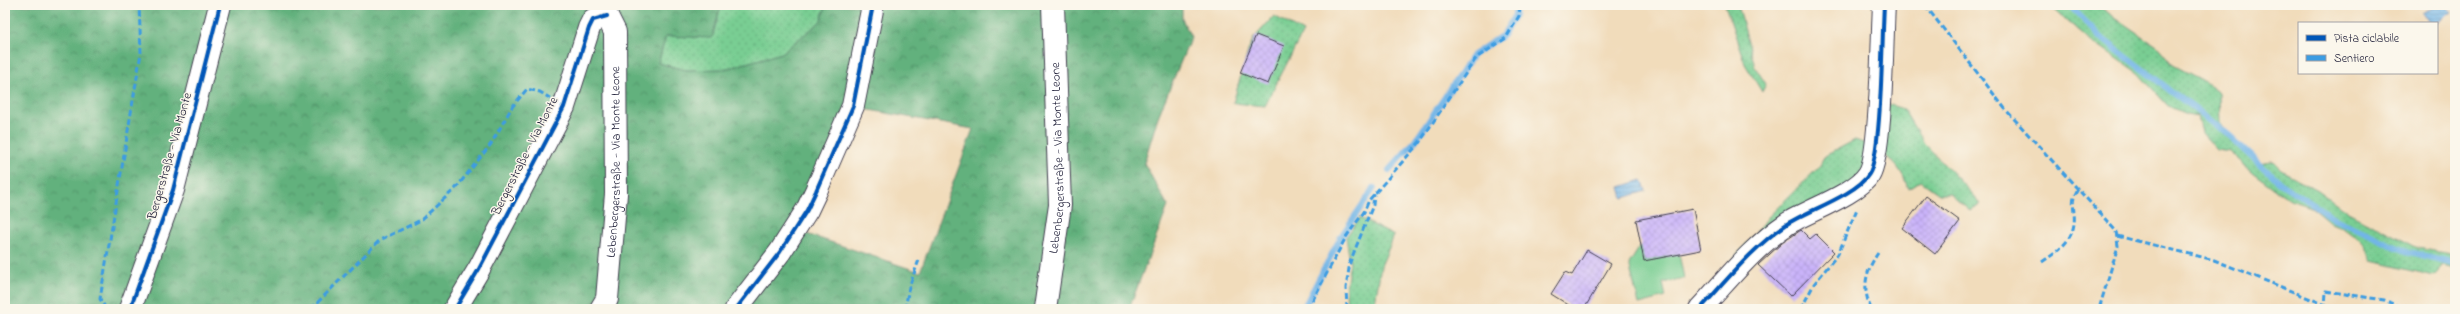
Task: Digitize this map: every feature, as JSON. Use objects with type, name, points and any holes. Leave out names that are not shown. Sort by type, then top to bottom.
[{"type":"street","name":"Bergerstraße - Via Monte","points":[[130,309],[173,190],[220,5]]},
{"type":"street","points":[[736,309],[780,252],[807,210],[816,191],[853,106],[873,5]]},
{"type":"street","name":"Lebenbergerstraße - Via Monte Leone","points":[[1045,309],[1060,205],[1053,5]]},
{"type":"street","points":[[1700,309],[1768,238],[1787,224],[1853,188],[1869,174],[1874,161],[1877,128],[1884,5]]},
{"type":"street","name":"Bergerstraße - Via Monte","points":[[455,309],[479,269],[564,107],[589,28],[593,20],[610,10]]},
{"type":"street","name":"Lebenbergerstraße - Via Monte Leone","points":[[601,309],[606,299],[616,194],[615,32],[610,10]]},
{"type":"green space","points":[[5,5],[721,5],[712,38],[666,36],[658,63],[686,70],[725,69],[782,53],[821,21],[826,5],[1182,5],[1182,19],[1191,37],[1158,117],[1144,163],[1168,206],[1129,309],[5,309]],"holes":[[[853,107],[973,129],[920,272],[795,230]]]},
{"type":"green space","points":[[721,5],[826,5],[821,21],[782,53],[725,69],[686,70],[658,63],[666,36],[712,37]]},
{"type":"green space","points":[[1725,5],[1738,5],[1755,67],[1766,84],[1762,92],[1745,64]]},
{"type":"green space","points":[[2049,5],[2097,5],[2159,48],[2173,65],[2202,80],[2219,92],[2220,123],[2230,136],[2258,163],[2272,161],[2281,170],[2318,190],[2348,212],[2418,248],[2455,255],[2455,268],[2444,265],[2434,276],[2372,261],[2363,243],[2343,228],[2331,223],[2313,208],[2290,200],[2252,172],[2230,152],[2217,150],[2202,133],[2198,116],[2186,114],[2168,106],[2138,73],[2081,33]]},
{"type":"green space","points":[[1274,16],[1303,32],[1265,106],[1233,103],[1249,48],[1254,38]]},
{"type":"green space","points":[[1878,101],[1903,109],[1924,143],[1981,203],[1970,211],[1950,194],[1939,194],[1921,181],[1908,189],[1900,170],[1875,148],[1869,174],[1732,261],[1770,215],[1819,167],[1825,156],[1855,140],[1875,147]]},
{"type":"green space","points":[[1360,218],[1394,236],[1381,266],[1374,309],[1347,309],[1346,288],[1350,262],[1346,237]]},
{"type":"green space","points":[[1641,245],[1644,261],[1679,254],[1684,278],[1663,283],[1666,297],[1639,304],[1629,264]]},
{"type":"water","points":[[2436,5],[2447,5],[2452,12],[2437,22],[2429,22],[2423,13]]},
{"type":"water","points":[[1642,180],[1646,191],[1623,198],[1620,187]]},
{"type":"building","points":[[1256,35],[1284,46],[1268,84],[1240,73]]},
{"type":"building","points":[[1926,196],[1960,221],[1935,254],[1902,228]]},
{"type":"building","points":[[1693,209],[1701,250],[1644,261],[1636,220]]},
{"type":"building","points":[[1801,230],[1810,239],[1816,234],[1834,252],[1791,296],[1758,265],[1782,243]]},
{"type":"building","points":[[1587,250],[1611,264],[1584,309],[1575,309],[1551,294],[1565,272],[1572,275]]},
{"type":"waterway","points":[[1389,170],[1416,140],[1473,55],[1503,35],[1515,15],[1516,5]]},
{"type":"waterway","points":[[2069,5],[2104,40],[2230,136],[2280,183],[2337,220],[2405,251],[2455,263]]},
{"type":"waterway","points":[[1303,309],[1342,235],[1374,188]]},
{"type":"marked path","points":[[106,309],[100,299],[141,53],[139,5]]},
{"type":"marked path","points":[[1308,309],[1346,237],[1364,212],[1369,200],[1419,143],[1476,58],[1506,38],[1519,16],[1520,5]]},
{"type":"marked path","points":[[1925,5],[2006,110],[2116,231],[2118,246],[2099,309]]},
{"type":"marked path","points":[[311,309],[380,240],[421,220],[456,188],[491,144],[512,107],[527,89],[540,92],[564,107]]},
{"type":"marked path","points":[[2042,262],[2061,248],[2073,230],[2073,201],[2078,189]]},
{"type":"marked path","points":[[1347,309],[1346,288],[1350,262],[1373,205],[1374,194]]},
{"type":"marked path","points":[[1801,309],[1814,284],[1838,254],[1857,209]]},
{"type":"marked path","points":[[2117,236],[2214,260],[2326,305]]},
{"type":"marked path","points":[[1871,309],[1866,294],[1866,280],[1870,267],[1878,253]]},
{"type":"marked path","points":[[905,309],[909,287],[919,260]]},
{"type":"marked path","points":[[2325,309],[2326,291],[2384,300],[2407,309]]},
{"type":"cycle path","points":[[130,309],[173,190],[220,5]]},
{"type":"cycle path","points":[[736,309],[780,252],[807,210],[816,191],[853,106],[873,5]]},
{"type":"cycle path","points":[[1700,309],[1741,264],[1775,233],[1787,224],[1843,195],[1863,181],[1869,174],[1877,143],[1881,93],[1884,5]]},
{"type":"cycle path","points":[[455,309],[479,269],[564,107],[589,28],[593,20],[607,16]]}]
